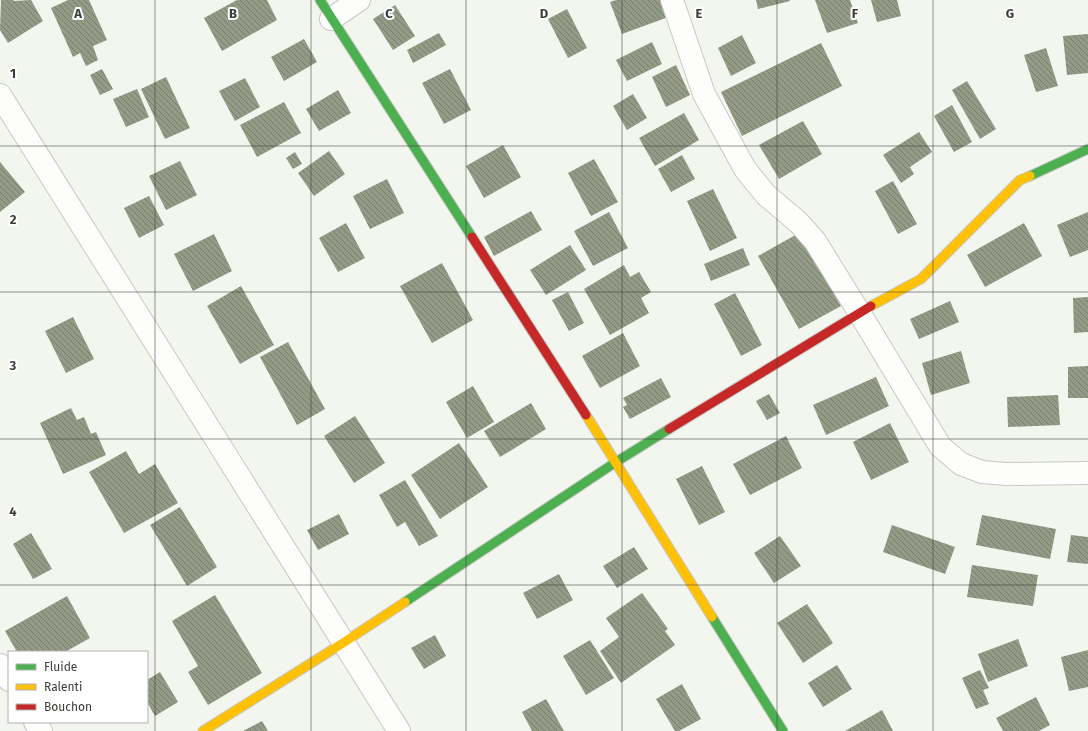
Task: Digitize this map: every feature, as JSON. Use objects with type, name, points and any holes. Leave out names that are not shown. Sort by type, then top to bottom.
[{"type":"street","points":[[320,0],[616,462],[783,731]]},
{"type":"street","points":[[331,19],[359,0]]},
{"type":"street","points":[[672,0],[704,94],[745,169],[766,195],[798,222],[815,241],[860,312],[940,446],[961,464],[982,472],[1006,474],[1088,473]]},
{"type":"street","points":[[0,95],[398,731]]},
{"type":"street","points":[[203,731],[343,643],[616,462],[860,312],[921,279],[1020,180],[1088,149]]},
{"type":"street","points":[[0,665],[8,678]]},
{"type":"building","points":[[1,0],[31,0],[43,21],[8,43],[0,30]]},
{"type":"building","points":[[68,0],[89,0],[107,40],[93,46],[98,60],[86,66],[80,53],[73,57],[51,8]]},
{"type":"building","points":[[237,0],[267,0],[277,20],[222,51],[204,18]]},
{"type":"building","points":[[616,0],[665,0],[671,16],[622,34],[610,2]]},
{"type":"building","points":[[756,0],[790,0],[790,1],[758,9]]},
{"type":"building","points":[[815,0],[850,0],[858,23],[827,33]]},
{"type":"building","points":[[871,0],[897,0],[901,16],[877,22]]},
{"type":"building","points":[[395,5],[415,36],[393,50],[373,19]]},
{"type":"building","points":[[567,9],[587,48],[568,58],[548,19]]},
{"type":"building","points":[[439,33],[446,45],[413,63],[407,50]]},
{"type":"building","points":[[1088,34],[1088,73],[1067,75],[1063,36]]},
{"type":"building","points":[[742,35],[756,63],[731,76],[718,48]]},
{"type":"building","points":[[304,39],[317,62],[284,81],[271,57]]},
{"type":"building","points":[[652,42],[662,64],[627,81],[616,60]]},
{"type":"building","points":[[821,43],[842,86],[742,136],[721,92]]},
{"type":"building","points":[[1046,48],[1058,86],[1036,92],[1024,55]]},
{"type":"building","points":[[676,65],[690,95],[666,107],[652,77]]},
{"type":"building","points":[[102,69],[113,89],[100,95],[90,75]]},
{"type":"building","points":[[450,69],[471,110],[444,124],[422,83]]},
{"type":"building","points":[[166,77],[190,128],[165,139],[141,89]]},
{"type":"building","points":[[245,78],[260,107],[235,121],[219,91]]},
{"type":"building","points":[[967,81],[996,129],[980,139],[952,90]]},
{"type":"building","points":[[137,89],[149,117],[126,127],[113,99]]},
{"type":"building","points":[[338,90],[351,113],[319,131],[306,109]]},
{"type":"building","points":[[633,94],[647,118],[627,130],[613,106]]},
{"type":"building","points":[[284,102],[301,133],[257,157],[240,125]]},
{"type":"building","points":[[952,105],[972,142],[954,152],[934,116]]},
{"type":"building","points":[[684,113],[699,140],[655,166],[639,138]]},
{"type":"building","points":[[803,121],[822,154],[779,179],[759,145]]},
{"type":"building","points":[[919,132],[932,152],[910,167],[914,174],[901,183],[883,155]]},
{"type":"building","points":[[503,145],[521,177],[484,198],[466,166]]},
{"type":"building","points":[[329,151],[345,174],[314,196],[298,173]]},
{"type":"building","points":[[295,152],[302,164],[293,169],[286,158]]},
{"type":"building","points":[[682,155],[695,179],[671,192],[658,169]]},
{"type":"building","points":[[594,159],[618,202],[591,216],[568,173]]},
{"type":"building","points":[[180,161],[197,195],[166,210],[149,176]]},
{"type":"building","points":[[0,162],[25,192],[0,212]]},
{"type":"building","points":[[387,179],[404,213],[370,229],[353,196]]},
{"type":"building","points":[[893,181],[917,224],[898,234],[875,191]]},
{"type":"building","points":[[713,189],[737,238],[710,251],[687,201]]},
{"type":"building","points":[[149,196],[164,225],[139,238],[124,208]]},
{"type":"building","points":[[531,211],[542,230],[494,256],[484,237]]},
{"type":"building","points":[[609,212],[628,248],[593,266],[574,231]]},
{"type":"building","points":[[1088,212],[1088,250],[1070,257],[1057,225]]},
{"type":"building","points":[[346,223],[365,258],[338,272],[319,238]]},
{"type":"building","points":[[1024,223],[1042,256],[985,287],[967,255]]},
{"type":"building","points":[[799,233],[841,306],[799,329],[758,256]]},
{"type":"building","points":[[214,234],[232,271],[193,291],[174,254]]},
{"type":"building","points":[[570,245],[586,270],[546,295],[530,270]]},
{"type":"building","points":[[743,248],[750,265],[711,281],[704,264]]},
{"type":"building","points":[[442,263],[473,320],[432,343],[400,286]]},
{"type":"building","points":[[624,265],[630,277],[639,272],[651,292],[641,298],[649,313],[610,335],[584,289]]},
{"type":"building","points":[[241,286],[274,345],[240,364],[207,306]]},
{"type":"building","points":[[568,292],[584,323],[569,331],[552,300]]},
{"type":"building","points":[[735,293],[762,345],[741,356],[714,304]]},
{"type":"building","points":[[1088,297],[1088,332],[1074,333],[1073,298]]},
{"type":"building","points":[[950,301],[959,322],[919,339],[910,319]]},
{"type":"building","points":[[73,317],[94,359],[66,373],[45,331]]},
{"type":"building","points":[[623,333],[640,366],[600,388],[582,356]]},
{"type":"building","points":[[288,342],[325,409],[297,425],[260,357]]},
{"type":"building","points":[[961,351],[970,383],[931,395],[922,363]]},
{"type":"building","points":[[1088,366],[1088,398],[1068,398],[1068,367]]},
{"type":"building","points":[[876,377],[889,406],[826,435],[813,405]]},
{"type":"building","points":[[661,378],[671,397],[630,419],[623,407],[627,405],[623,398]]},
{"type":"building","points":[[473,386],[494,422],[467,438],[446,402]]},
{"type":"building","points":[[769,394],[780,413],[767,420],[756,401]]},
{"type":"building","points":[[1058,395],[1060,425],[1008,427],[1007,397]]},
{"type":"building","points":[[531,403],[546,429],[500,457],[484,431]]},
{"type":"building","points":[[71,408],[77,420],[84,417],[91,434],[96,432],[106,455],[63,474],[40,423]]},
{"type":"building","points":[[355,416],[385,463],[354,483],[324,436]]},
{"type":"building","points":[[890,423],[909,462],[871,480],[853,442]]},
{"type":"building","points":[[786,436],[802,468],[750,495],[733,464]]},
{"type":"building","points":[[459,443],[488,487],[440,519],[411,475]]},
{"type":"building","points":[[126,451],[139,474],[155,464],[178,503],[124,533],[89,472]]},
{"type":"building","points":[[702,466],[725,512],[699,525],[676,479]]},
{"type":"building","points":[[405,480],[438,536],[419,546],[405,522],[397,527],[379,495]]},
{"type":"building","points":[[180,507],[217,567],[187,586],[150,525]]},
{"type":"building","points":[[339,514],[349,534],[318,550],[307,530]]},
{"type":"building","points":[[982,515],[1056,529],[1050,559],[976,545]]},
{"type":"building","points":[[892,525],[955,547],[945,574],[883,552]]},
{"type":"building","points":[[31,533],[52,569],[33,579],[13,544]]},
{"type":"building","points":[[1071,535],[1088,537],[1088,564],[1067,562]]},
{"type":"building","points":[[780,536],[801,566],[774,583],[754,553]]},
{"type":"building","points":[[634,547],[648,569],[617,588],[603,566]]},
{"type":"building","points":[[972,565],[1038,575],[1033,606],[967,597]]},
{"type":"building","points":[[559,574],[573,600],[537,619],[523,593]]},
{"type":"building","points":[[642,593],[668,629],[665,631],[675,645],[621,683],[600,651],[619,637],[606,618]]},
{"type":"building","points":[[215,595],[262,673],[208,705],[188,672],[198,666],[172,621]]},
{"type":"building","points":[[67,596],[90,638],[67,651],[16,651],[5,631]]},
{"type":"building","points":[[807,604],[833,643],[803,663],[777,623]]},
{"type":"building","points":[[435,635],[446,656],[424,669],[411,648]]},
{"type":"building","points":[[1018,639],[1028,666],[988,682],[978,654]]},
{"type":"building","points":[[590,640],[614,678],[586,695],[563,656]]},
{"type":"building","points":[[1088,650],[1088,687],[1069,691],[1061,657]]},
{"type":"building","points":[[837,665],[852,689],[823,707],[808,683]]},
{"type":"building","points":[[980,670],[989,688],[983,690],[989,704],[976,709],[962,678]]},
{"type":"building","points":[[160,672],[178,702],[155,716],[148,704],[148,679]]},
{"type":"building","points":[[682,684],[701,719],[679,731],[675,731],[656,699]]},
{"type":"building","points":[[1036,697],[1050,725],[1039,731],[1003,731],[996,718]]},
{"type":"building","points":[[546,699],[564,731],[532,731],[522,712]]},
{"type":"building","points":[[882,710],[893,731],[845,731]]},
{"type":"building","points":[[262,721],[268,731],[243,731]]},
{"type":"traffic: fast","points":[[320,0],[472,237]]},
{"type":"traffic: fast","points":[[1030,176],[1088,149]]},
{"type":"traffic: fast","points":[[405,602],[616,462],[669,429]]},
{"type":"traffic: fast","points":[[712,617],[783,731]]},
{"type":"traffic: slow","points":[[871,306],[921,279],[1020,180],[1030,176]]},
{"type":"traffic: slow","points":[[586,415],[712,617]]},
{"type":"traffic: slow","points":[[203,731],[405,602]]},
{"type":"traffic: jam","points":[[472,237],[586,415]]},
{"type":"traffic: jam","points":[[669,429],[871,306]]}]
